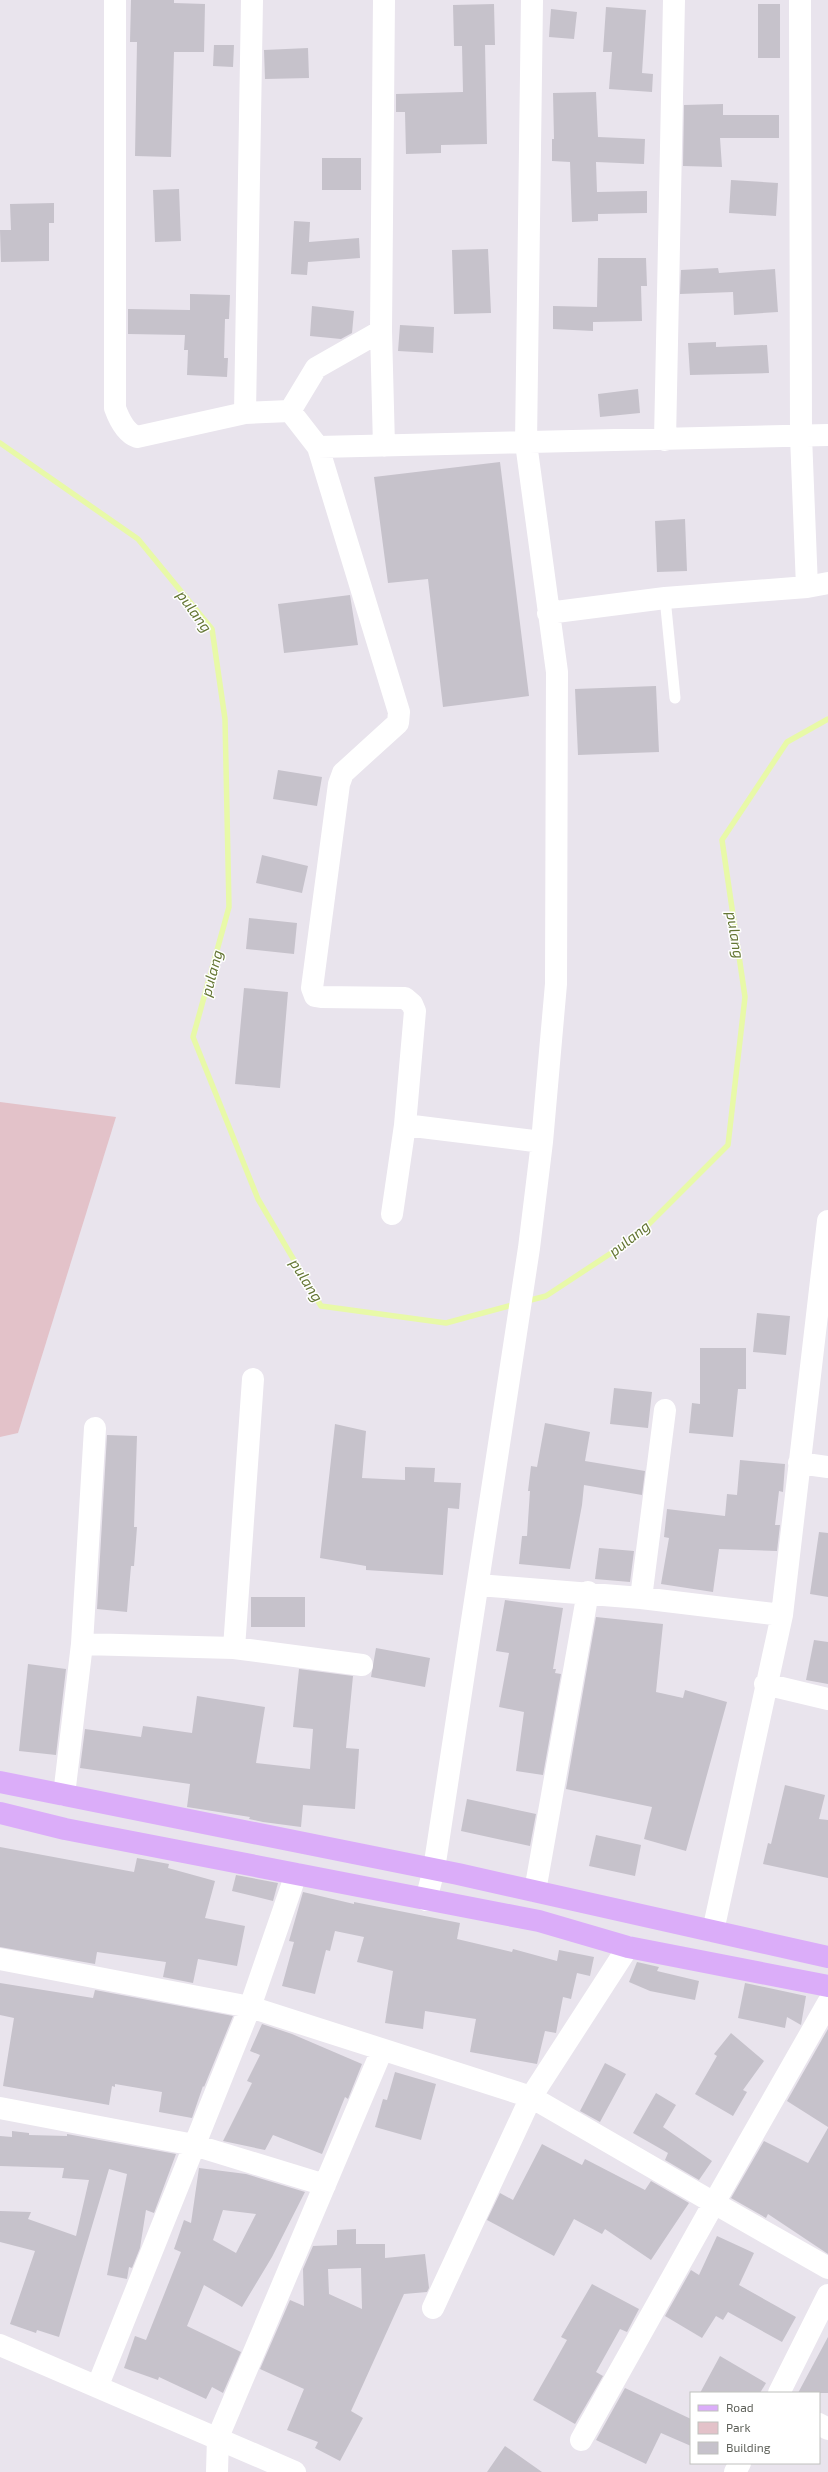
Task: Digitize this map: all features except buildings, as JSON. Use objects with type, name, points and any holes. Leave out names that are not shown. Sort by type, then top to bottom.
[{"type":"main road","points":[[0,1782],[434,1869],[828,1957]]},
{"type":"main road","points":[[0,1813],[65,1829],[539,1921],[628,1947],[828,1986]]},
{"type":"street","points":[[115,0],[115,408],[118,417],[131,435],[137,437],[245,413],[290,411]]},
{"type":"street","points":[[245,413],[252,0]]},
{"type":"street","points":[[384,0],[381,331],[384,446]]},
{"type":"street","points":[[426,1900],[434,1869],[529,1248],[542,1142],[556,984],[557,672],[526,443],[532,0]]},
{"type":"street","points":[[665,440],[674,0]]},
{"type":"street","points":[[548,613],[665,598],[818,585],[801,436],[800,0]]},
{"type":"street","points":[[290,411],[316,368],[381,331]]},
{"type":"street","points":[[290,411],[318,447],[399,712],[398,723],[343,774],[339,784],[312,988],[315,996],[321,997],[405,998],[412,1004],[415,1011],[405,1125],[392,1214]]},
{"type":"street","points":[[318,447],[828,435]]},
{"type":"street","points":[[405,1125],[542,1142]]},
{"type":"street","points":[[713,1931],[765,1684],[782,1614],[800,1463],[821,1336],[828,1221]]},
{"type":"street","points":[[234,1648],[253,1379]]},
{"type":"street","points":[[640,1598],[665,1410]]},
{"type":"street","points":[[64,1795],[82,1644],[95,1428]]},
{"type":"street","points":[[800,1463],[828,1467]]},
{"type":"street","points":[[478,1585],[588,1592],[782,1614]]},
{"type":"street","points":[[535,1891],[588,1592]]},
{"type":"street","points":[[82,1644],[234,1648],[362,1665]]},
{"type":"street","points":[[765,1684],[828,1699]]},
{"type":"street","points":[[98,2385],[250,2007],[296,1874]]},
{"type":"street","points":[[433,2308],[531,2097],[628,1947]]},
{"type":"street","points":[[0,1959],[250,2007],[531,2097],[828,2268]]},
{"type":"street","points":[[581,2440],[828,2003]]},
{"type":"street","points":[[217,2472],[218,2437],[382,2050]]},
{"type":"street","points":[[0,2108],[194,2145],[325,2185]]},
{"type":"street","points":[[779,2392],[828,2294]]},
{"type":"street","points":[[0,2344],[218,2437],[295,2472]]},
{"type":"lane","points":[[665,598],[675,698]]},
{"type":"green space","points":[[0,1102],[116,1117],[18,1433],[0,1437]]},
{"type":"waterway","name":"pulang","points":[[0,443],[138,539],[212,629],[225,719],[229,907],[193,1037],[258,1199],[321,1306],[446,1323],[516,1304]]},
{"type":"waterway","name":"pulang","points":[[527,1301],[546,1296],[637,1236],[728,1145],[745,997],[722,840],[787,742],[828,719]]}]
